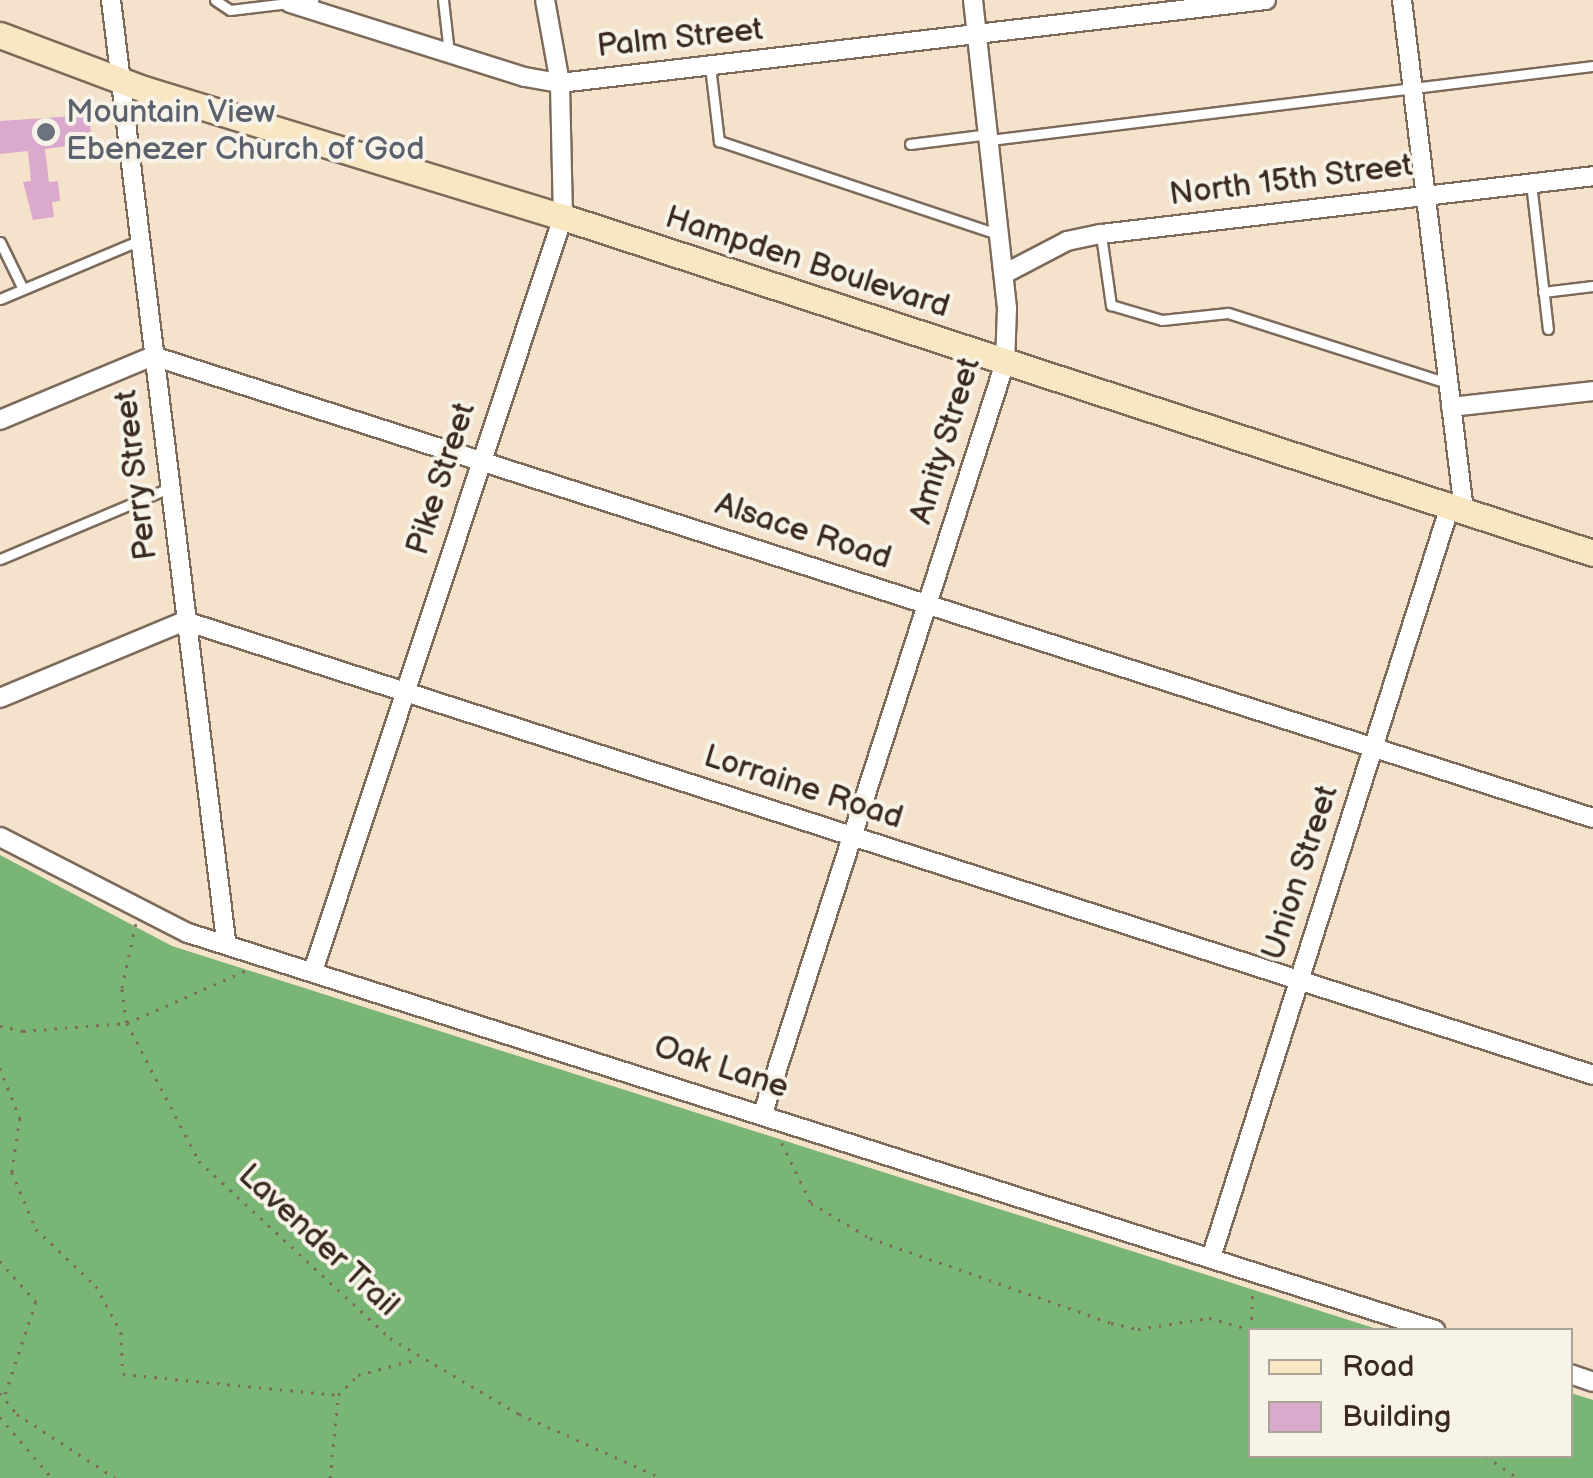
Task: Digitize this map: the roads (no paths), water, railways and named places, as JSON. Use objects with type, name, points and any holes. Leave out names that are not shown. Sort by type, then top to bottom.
[{"type":"main road","name":"Hampden Boulevard","points":[[0,35],[120,80],[564,217],[1593,553]]},
{"type":"street","name":"Perry Street","points":[[111,0],[226,942]]},
{"type":"street","name":"Pike Street","points":[[314,968],[479,459],[564,217],[560,82],[545,0]]},
{"type":"street","name":"Amity Street","points":[[769,1115],[852,835],[1005,364],[1004,274],[973,0]]},
{"type":"street","name":"Palm Street","points":[[290,3],[449,53],[560,82],[1266,0]]},
{"type":"street","name":"Union Street","points":[[1211,1258],[1373,747],[1457,509],[1452,407],[1402,0]]},
{"type":"street","name":"North 15th Street","points":[[1004,274],[1067,241],[1100,234],[1593,176]]},
{"type":"street","name":"Alsace Road","points":[[153,356],[1593,818]]},
{"type":"street","points":[[0,420],[153,356]]},
{"type":"street","points":[[1452,407],[1593,391]]},
{"type":"street","points":[[0,698],[185,621]]},
{"type":"street","name":"Lorraine Road","points":[[185,621],[1593,1075]]},
{"type":"street","name":"Oak Lane","points":[[0,838],[140,911],[226,942],[1429,1328]]},
{"type":"lane","points":[[215,0],[230,10],[313,0]]},
{"type":"lane","points":[[443,0],[449,53]]},
{"type":"lane","points":[[710,66],[719,141],[1000,235]]},
{"type":"lane","points":[[910,144],[1413,90],[1593,66]]},
{"type":"lane","points":[[1530,183],[1548,328]]},
{"type":"lane","points":[[1100,234],[1110,305],[1162,320],[1228,313],[1448,382]]},
{"type":"lane","points":[[0,298],[138,241]]},
{"type":"lane","points":[[0,242],[24,289]]},
{"type":"lane","points":[[1544,292],[1593,286]]},
{"type":"lane","points":[[0,559],[169,488]]},
{"type":"place","name":"Mountain View Ebenezer Church of God","points":[[46,132]]}]
